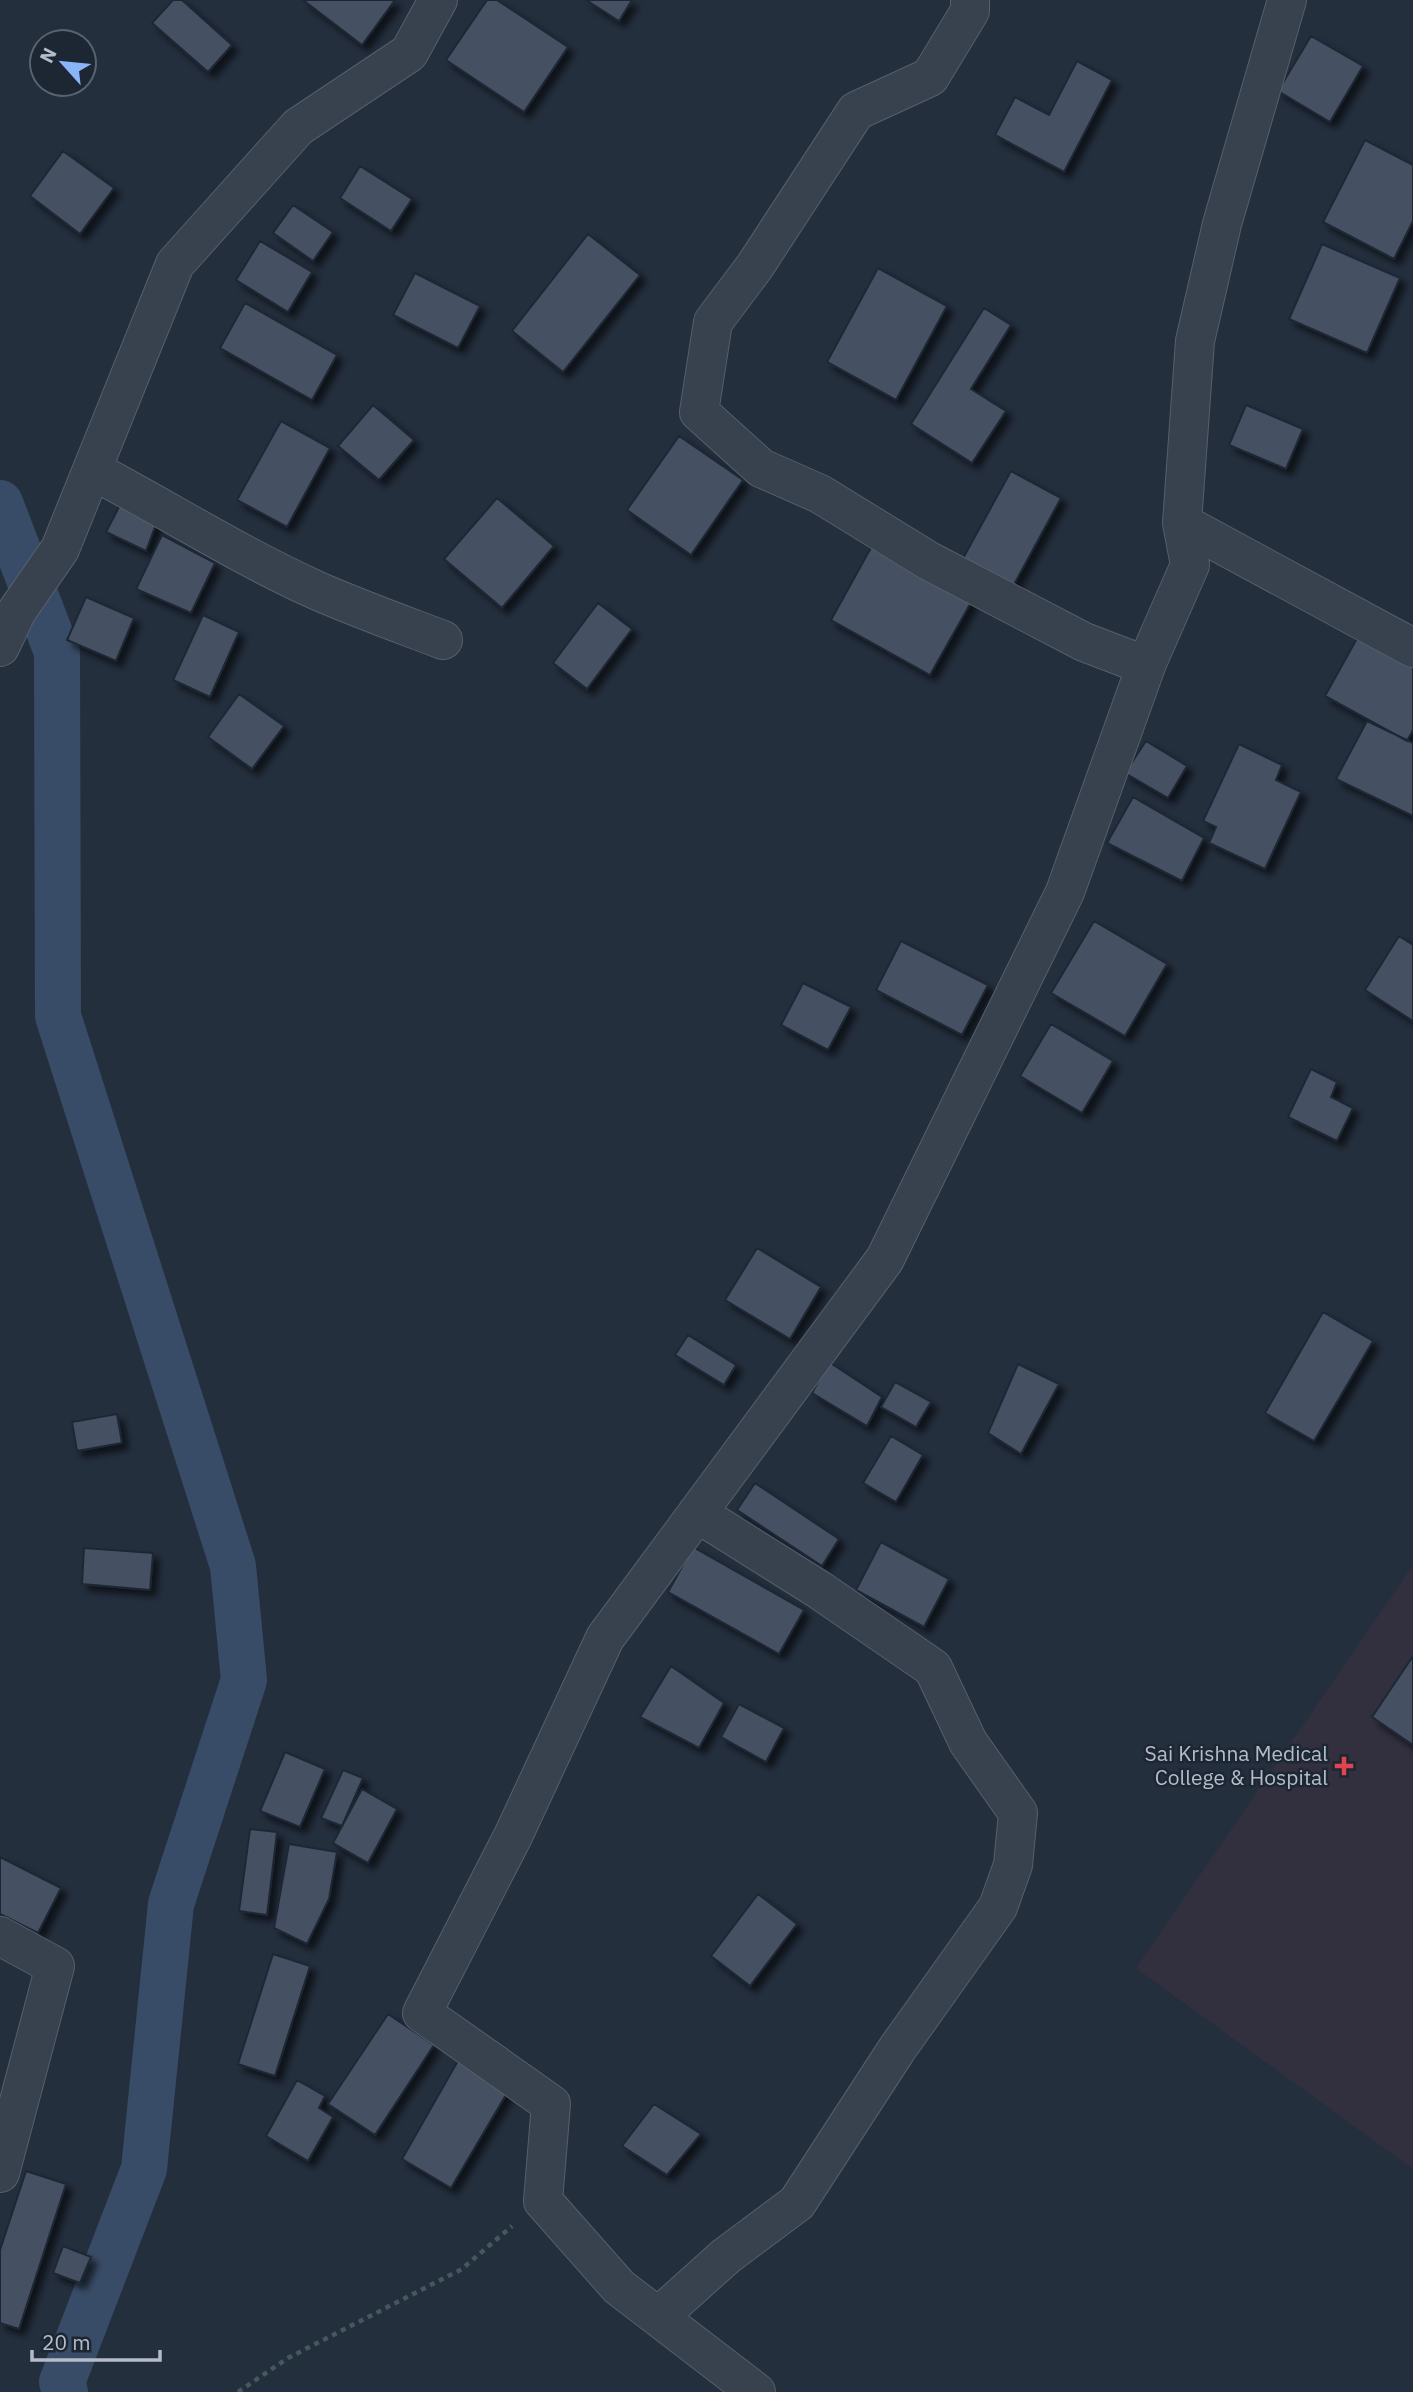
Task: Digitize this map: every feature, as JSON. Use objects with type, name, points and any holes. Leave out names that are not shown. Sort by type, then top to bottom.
[{"type":"street","points":[[0,647],[17,611],[60,549],[175,264],[298,127],[410,53],[438,0]]},
{"type":"street","points":[[970,0],[970,11],[930,77],[856,111],[755,266],[713,322],[699,412],[761,468],[821,494],[929,561],[1084,642],[1139,663],[1147,663]]},
{"type":"street","points":[[756,2392],[619,2287],[543,2201],[551,2104],[422,2013],[513,1836],[605,1638],[885,1259],[1065,891],[1147,663],[1190,565],[1182,523],[1195,341],[1222,224],[1287,0]]},
{"type":"street","points":[[92,470],[237,551],[318,592],[443,640]]},
{"type":"street","points":[[1182,523],[1413,648]]},
{"type":"street","points":[[658,2317],[726,2256],[797,2203],[897,2049],[999,1907],[1013,1865],[1018,1813],[968,1742],[933,1668],[818,1589],[697,1513]]},
{"type":"street","points":[[0,1936],[55,1966],[0,2173]]},
{"type":"path","points":[[238,2392],[288,2358],[462,2269],[543,2201]]},
{"type":"shaded area","name":"Sai Krishna Medical College & Hospital","points":[[1413,1565],[1413,2169],[1136,1968]]},
{"type":"building","points":[[173,0],[182,0],[232,45],[208,72],[152,23]]},
{"type":"building","points":[[303,0],[395,0],[362,45]]},
{"type":"building","points":[[487,0],[497,0],[568,47],[524,112],[446,60]]},
{"type":"building","points":[[586,0],[632,0],[619,21]]},
{"type":"building","points":[[1311,36],[1363,66],[1330,122],[1278,91]]},
{"type":"building","points":[[1077,61],[1112,80],[1064,172],[995,135],[1015,97],[1049,115]]},
{"type":"building","points":[[1365,140],[1413,165],[1413,221],[1394,259],[1323,222]]},
{"type":"building","points":[[63,151],[114,188],[80,234],[30,196]]},
{"type":"building","points":[[360,166],[412,199],[391,231],[340,198]]},
{"type":"building","points":[[293,205],[333,232],[313,261],[273,233]]},
{"type":"building","points":[[588,234],[640,275],[563,372],[512,331]]},
{"type":"building","points":[[260,241],[312,272],[288,312],[236,280]]},
{"type":"building","points":[[1322,244],[1400,278],[1367,353],[1289,319]]},
{"type":"building","points":[[878,268],[947,306],[896,400],[827,362]]},
{"type":"building","points":[[415,273],[480,306],[458,348],[393,315]]},
{"type":"building","points":[[245,303],[337,355],[312,400],[220,348]]},
{"type":"building","points":[[984,308],[1011,325],[971,389],[1006,411],[972,463],[911,424]]},
{"type":"building","points":[[373,405],[414,440],[379,480],[338,446]]},
{"type":"building","points":[[1246,405],[1303,429],[1286,469],[1229,445]]},
{"type":"building","points":[[281,421],[330,448],[287,527],[237,500]]},
{"type":"building","points":[[679,436],[743,480],[691,555],[627,510]]},
{"type":"building","points":[[1011,471],[1061,498],[1011,590],[961,562]]},
{"type":"building","points":[[497,498],[554,546],[502,608],[444,559]]},
{"type":"building","points":[[121,503],[158,519],[146,551],[106,532]]},
{"type":"building","points":[[162,535],[215,563],[191,613],[136,589]]},
{"type":"building","points":[[873,544],[973,599],[930,675],[831,620]]},
{"type":"building","points":[[86,597],[134,618],[116,661],[67,640]]},
{"type":"building","points":[[598,603],[632,629],[587,689],[553,663]]},
{"type":"building","points":[[203,615],[239,632],[210,697],[173,680]]},
{"type":"building","points":[[1360,633],[1413,663],[1413,730],[1407,741],[1325,696]]},
{"type":"building","points":[[239,694],[284,726],[252,769],[208,737]]},
{"type":"building","points":[[1367,721],[1413,743],[1413,816],[1336,779]]},
{"type":"building","points":[[1146,741],[1187,766],[1168,798],[1125,773]]},
{"type":"building","points":[[1239,744],[1282,765],[1276,780],[1301,792],[1265,869],[1209,843],[1216,827],[1203,821]]},
{"type":"building","points":[[1133,797],[1204,838],[1182,881],[1107,843]]},
{"type":"building","points":[[1094,921],[1167,964],[1125,1036],[1051,993]]},
{"type":"building","points":[[1399,936],[1413,945],[1413,1021],[1365,990]]},
{"type":"building","points":[[901,941],[988,985],[962,1035],[876,990]]},
{"type":"building","points":[[803,983],[851,1007],[828,1050],[781,1025]]},
{"type":"building","points":[[1051,1024],[1113,1061],[1082,1113],[1020,1076]]},
{"type":"building","points":[[1311,1069],[1337,1082],[1331,1097],[1353,1108],[1337,1141],[1288,1117]]},
{"type":"building","points":[[757,1248],[821,1287],[790,1339],[725,1300]]},
{"type":"building","points":[[1323,1312],[1373,1341],[1314,1441],[1265,1413]]},
{"type":"building","points":[[688,1335],[736,1365],[724,1385],[675,1355]]},
{"type":"building","points":[[829,1362],[882,1397],[867,1426],[812,1393]]},
{"type":"building","points":[[1018,1364],[1059,1384],[1021,1454],[988,1433]]},
{"type":"building","points":[[895,1382],[931,1402],[916,1427],[881,1407]]},
{"type":"building","points":[[117,1414],[122,1443],[77,1451],[72,1422]]},
{"type":"building","points":[[891,1436],[923,1455],[896,1502],[863,1483]]},
{"type":"building","points":[[755,1483],[839,1539],[822,1566],[737,1510]]},
{"type":"building","points":[[881,1542],[949,1579],[924,1627],[856,1590]]},
{"type":"building","points":[[693,1547],[804,1610],[779,1654],[668,1592]]},
{"type":"building","points":[[84,1548],[153,1553],[150,1590],[82,1584]]},
{"type":"building","points":[[1413,1656],[1413,1745],[1372,1717]]},
{"type":"building","points":[[671,1666],[724,1703],[699,1748],[640,1717]]},
{"type":"building","points":[[739,1704],[784,1728],[766,1762],[721,1737]]},
{"type":"building","points":[[285,1752],[325,1769],[300,1827],[260,1811]]},
{"type":"building","points":[[343,1770],[363,1778],[342,1826],[321,1818]]},
{"type":"building","points":[[362,1789],[397,1809],[368,1863],[333,1843]]},
{"type":"building","points":[[250,1829],[277,1832],[267,1915],[239,1911]]},
{"type":"building","points":[[289,1844],[337,1852],[329,1899],[307,1944],[274,1928]]},
{"type":"building","points":[[0,1857],[61,1888],[38,1933],[0,1914]]},
{"type":"building","points":[[758,1894],[797,1924],[750,1986],[711,1956]]},
{"type":"building","points":[[273,1954],[310,1966],[275,2076],[238,2064]]},
{"type":"building","points":[[388,2014],[434,2045],[375,2135],[328,2104]]},
{"type":"building","points":[[459,2059],[510,2088],[451,2188],[402,2159]]},
{"type":"building","points":[[297,2080],[325,2096],[319,2108],[333,2117],[308,2161],[266,2136]]},
{"type":"building","points":[[654,2104],[701,2134],[667,2175],[622,2146]]},
{"type":"building","points":[[26,2171],[66,2184],[19,2329],[0,2323],[0,2250]]},
{"type":"building","points":[[63,2246],[91,2257],[80,2283],[53,2273]]},
{"type":"waterway","points":[[0,503],[57,652],[58,1016],[233,1566],[244,1680],[171,1904],[144,2169],[62,2382],[65,2392]]},
{"type":"place","name":"Sai Krishna Medical College & Hospital","points":[[1344,1766]]}]
